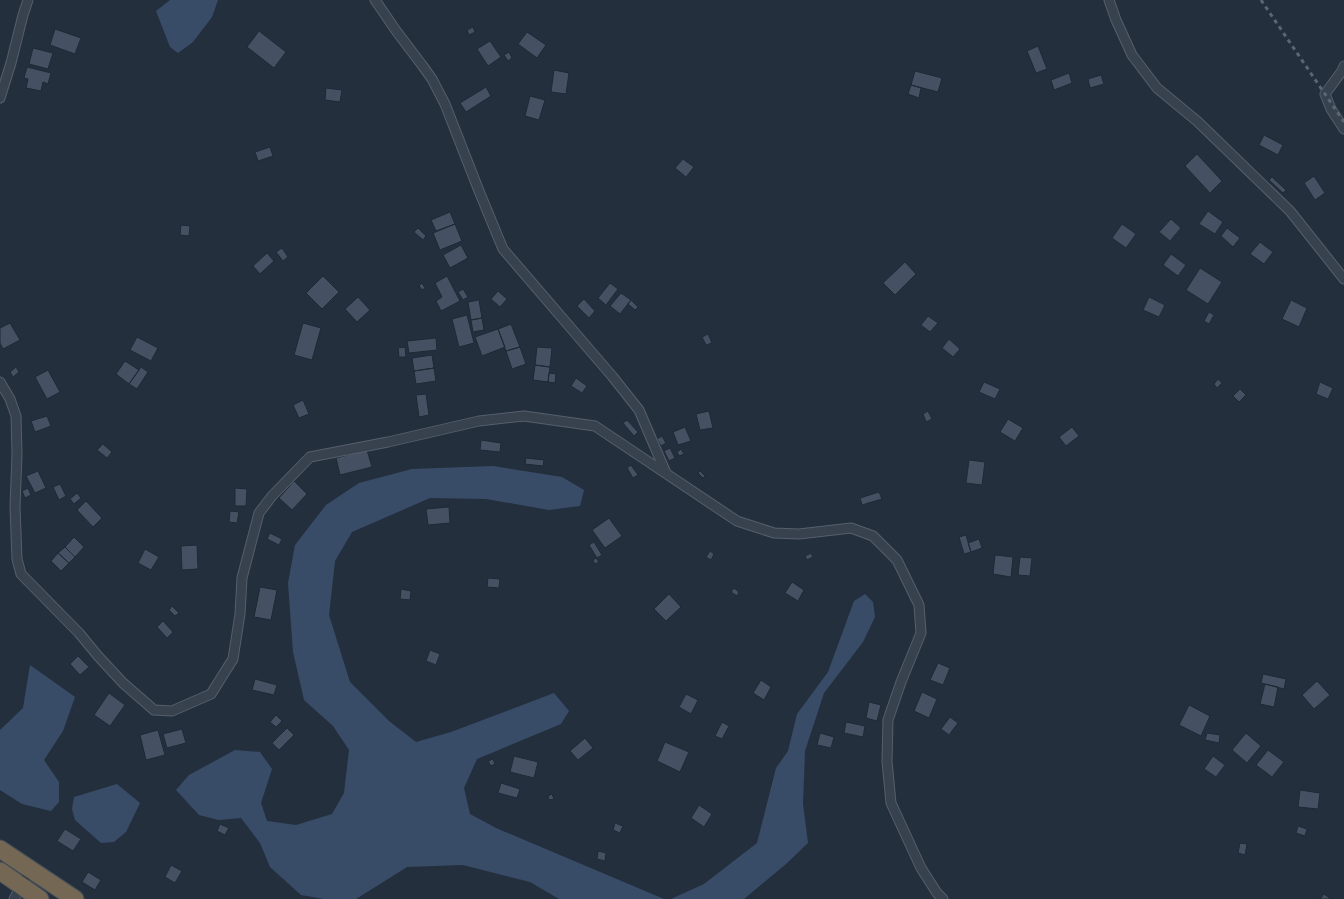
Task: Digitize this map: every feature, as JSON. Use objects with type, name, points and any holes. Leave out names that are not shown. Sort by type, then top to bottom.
[{"type":"highway","points":[[0,849],[75,899]]},
{"type":"highway","points":[[0,871],[18,892],[40,899]]},
{"type":"street","points":[[0,98],[28,0]]},
{"type":"street","points":[[375,0],[432,79],[445,104],[503,250],[612,376],[639,410],[666,473]]},
{"type":"street","points":[[1108,0],[1132,55],[1157,88],[1197,121],[1290,211],[1344,279]]},
{"type":"street","points":[[1344,66],[1325,94],[1331,109],[1344,129]]},
{"type":"street","points":[[0,382],[10,399],[16,416],[17,454],[15,507],[17,559],[21,574],[79,633],[98,656],[124,683],[154,710],[172,711],[211,694],[233,659],[240,614],[242,578],[259,513],[272,496],[310,457],[388,442],[479,421],[524,416],[595,426],[737,520],[774,533],[799,534],[851,528],[872,536],[897,560],[919,605],[921,632],[888,720],[887,760],[891,803],[934,899]]},
{"type":"street","points":[[921,868],[937,893],[943,899]]},
{"type":"street","points":[[18,892],[30,869]]},
{"type":"water","points":[[170,0],[218,0],[212,17],[193,42],[178,53],[170,47],[156,11]]},
{"type":"water","points":[[493,466],[562,477],[584,490],[580,506],[549,510],[486,499],[430,498],[352,532],[335,561],[329,615],[350,682],[389,721],[416,742],[451,732],[554,693],[569,711],[561,724],[477,759],[464,788],[470,814],[496,828],[664,899],[559,899],[530,882],[463,865],[407,867],[356,899],[324,899],[301,895],[270,867],[260,843],[241,818],[219,820],[199,815],[176,790],[189,775],[235,750],[260,752],[272,769],[261,803],[267,821],[296,825],[332,814],[344,793],[349,750],[333,726],[304,700],[293,652],[288,583],[295,545],[326,505],[359,483],[412,469]]},
{"type":"water","points":[[865,594],[873,602],[875,617],[863,642],[824,693],[805,751],[803,804],[808,843],[786,864],[744,899],[671,899],[704,884],[757,843],[776,768],[788,751],[797,714],[828,672],[854,601]]},
{"type":"water","points":[[30,665],[75,697],[63,731],[44,760],[59,782],[59,802],[51,811],[22,804],[0,790],[0,730],[23,708]]},
{"type":"water","points":[[117,784],[140,803],[126,832],[114,842],[101,843],[75,820],[72,809],[74,797]]},
{"type":"building","points":[[473,27],[475,32],[469,35],[467,30]]},
{"type":"building","points":[[55,29],[81,38],[75,54],[50,45]]},
{"type":"building","points":[[259,31],[286,52],[274,68],[247,47]]},
{"type":"building","points":[[527,32],[546,45],[537,58],[518,44]]},
{"type":"building","points":[[490,41],[501,57],[488,66],[477,49]]},
{"type":"building","points":[[1038,46],[1047,69],[1036,73],[1027,51]]},
{"type":"building","points":[[33,48],[53,53],[48,69],[29,64]]},
{"type":"building","points":[[509,52],[512,58],[508,61],[504,55]]},
{"type":"building","points":[[27,67],[51,73],[48,84],[43,82],[41,91],[26,88],[28,79],[24,78]]},
{"type":"building","points":[[554,70],[569,73],[566,94],[551,92]]},
{"type":"building","points":[[915,71],[942,78],[938,92],[911,85]]},
{"type":"building","points":[[1069,73],[1072,83],[1054,90],[1051,80]]},
{"type":"building","points":[[1101,75],[1104,84],[1090,88],[1088,79]]},
{"type":"building","points":[[911,85],[921,88],[919,98],[908,94]]},
{"type":"building","points":[[486,87],[491,96],[466,112],[460,103]]},
{"type":"building","points":[[326,88],[342,90],[340,102],[325,100]]},
{"type":"building","points":[[530,96],[545,100],[539,120],[525,116]]},
{"type":"building","points":[[1264,135],[1283,145],[1278,155],[1259,145]]},
{"type":"building","points":[[270,147],[273,156],[258,161],[255,152]]},
{"type":"building","points":[[1197,154],[1222,181],[1210,193],[1185,166]]},
{"type":"building","points":[[683,159],[694,167],[686,177],[675,168]]},
{"type":"building","points":[[1314,176],[1325,193],[1315,200],[1304,183]]},
{"type":"building","points":[[1272,177],[1286,190],[1283,193],[1269,180]]},
{"type":"building","points":[[1208,211],[1223,222],[1215,234],[1199,224]]},
{"type":"building","points":[[450,212],[455,224],[436,231],[431,220]]},
{"type":"building","points":[[1171,219],[1181,228],[1170,241],[1159,232]]},
{"type":"building","points":[[455,224],[462,241],[440,250],[433,233]]},
{"type":"building","points":[[1122,224],[1136,234],[1126,248],[1112,238]]},
{"type":"building","points":[[181,225],[190,226],[189,236],[180,235]]},
{"type":"building","points":[[418,228],[426,236],[423,240],[414,232]]},
{"type":"building","points":[[1227,228],[1240,238],[1233,247],[1221,236]]},
{"type":"building","points":[[1260,242],[1273,252],[1264,264],[1250,254]]},
{"type":"building","points":[[461,245],[468,258],[450,268],[443,255]]},
{"type":"building","points":[[282,248],[288,257],[283,261],[276,252]]},
{"type":"building","points":[[267,253],[274,261],[260,274],[253,266]]},
{"type":"building","points":[[1171,254],[1186,265],[1178,276],[1163,265]]},
{"type":"building","points":[[905,262],[916,274],[895,295],[883,283]]},
{"type":"building","points":[[1200,268],[1222,282],[1208,304],[1186,290]]},
{"type":"building","points":[[323,276],[339,292],[322,309],[306,293]]},
{"type":"building","points":[[447,276],[460,301],[441,311],[436,301],[442,297],[435,283]]},
{"type":"building","points":[[422,283],[425,288],[422,290],[419,286]]},
{"type":"building","points":[[610,283],[618,289],[606,305],[598,298]]},
{"type":"building","points":[[463,289],[468,297],[463,300],[458,292]]},
{"type":"building","points":[[498,291],[507,299],[500,307],[491,299]]},
{"type":"building","points":[[621,293],[631,300],[620,314],[610,306]]},
{"type":"building","points":[[358,297],[370,310],[357,322],[345,309]]},
{"type":"building","points":[[1149,297],[1165,305],[1159,317],[1143,310]]},
{"type":"building","points":[[584,299],[595,311],[589,318],[577,306]]},
{"type":"building","points":[[479,300],[482,318],[471,320],[468,302]]},
{"type":"building","points":[[631,300],[638,307],[635,310],[628,304]]},
{"type":"building","points":[[1291,300],[1307,308],[1299,327],[1282,319]]},
{"type":"building","points":[[1209,312],[1214,315],[1209,324],[1204,321]]},
{"type":"building","points":[[467,315],[474,343],[459,347],[452,319]]},
{"type":"building","points":[[928,316],[938,323],[930,332],[921,325]]},
{"type":"building","points":[[482,318],[484,330],[473,332],[471,320]]},
{"type":"building","points":[[10,323],[20,340],[3,349],[0,343],[0,328]]},
{"type":"building","points":[[303,323],[321,328],[312,360],[294,355]]},
{"type":"building","points":[[511,324],[520,347],[506,351],[498,329]]},
{"type":"building","points":[[498,329],[505,347],[482,356],[475,337]]},
{"type":"building","points":[[708,334],[712,343],[706,345],[702,337]]},
{"type":"building","points":[[137,337],[158,348],[151,361],[130,350]]},
{"type":"building","points":[[436,338],[437,350],[409,353],[407,341]]},
{"type":"building","points":[[949,339],[960,349],[953,357],[942,348]]},
{"type":"building","points":[[405,347],[406,357],[399,357],[398,348]]},
{"type":"building","points":[[520,347],[526,364],[512,369],[506,351]]},
{"type":"building","points":[[537,347],[552,348],[550,367],[535,365]]},
{"type":"building","points":[[432,355],[434,368],[414,371],[412,358]]},
{"type":"building","points":[[125,361],[139,370],[129,384],[116,374]]},
{"type":"building","points":[[535,365],[550,367],[548,382],[533,380]]},
{"type":"building","points":[[16,367],[19,372],[13,377],[10,372]]},
{"type":"building","points":[[141,367],[148,372],[137,389],[129,384]]},
{"type":"building","points":[[434,368],[436,381],[416,384],[414,371]]},
{"type":"building","points":[[48,370],[60,392],[47,399],[35,377]]},
{"type":"building","points":[[549,373],[556,374],[555,383],[548,382]]},
{"type":"building","points":[[576,378],[587,386],[582,393],[571,386]]},
{"type":"building","points":[[1218,379],[1222,383],[1217,388],[1214,384]]},
{"type":"building","points":[[984,382],[1000,389],[995,399],[979,392]]},
{"type":"building","points":[[1320,382],[1333,388],[1328,399],[1316,394]]},
{"type":"building","points":[[1240,389],[1246,395],[1239,402],[1233,396]]},
{"type":"building","points":[[426,394],[429,415],[419,417],[416,395]]},
{"type":"building","points":[[303,400],[309,414],[299,418],[293,405]]},
{"type":"building","points":[[709,411],[713,428],[700,430],[696,414]]},
{"type":"building","points":[[928,411],[932,419],[926,422],[923,414]]},
{"type":"building","points":[[47,416],[51,426],[35,432],[31,421]]},
{"type":"building","points":[[1008,419],[1023,428],[1015,441],[1000,432]]},
{"type":"building","points":[[627,420],[638,432],[634,436],[623,423]]},
{"type":"building","points":[[685,427],[691,441],[678,445],[673,432]]},
{"type":"building","points":[[1072,427],[1079,436],[1066,446],[1059,437]]},
{"type":"building","points":[[662,436],[666,443],[661,446],[657,439]]},
{"type":"building","points":[[481,440],[501,443],[500,452],[480,450]]},
{"type":"building","points":[[103,444],[112,452],[107,458],[97,450]]},
{"type":"building","points":[[670,448],[675,458],[669,461],[664,451]]},
{"type":"building","points":[[681,449],[684,454],[679,456],[677,452]]},
{"type":"building","points":[[367,450],[372,467],[340,475],[336,458]]},
{"type":"building","points":[[526,458],[544,460],[543,466],[525,464]]},
{"type":"building","points":[[969,460],[985,462],[982,485],[966,483]]},
{"type":"building","points":[[631,465],[638,475],[633,478],[627,468]]},
{"type":"building","points":[[38,471],[46,488],[35,493],[26,476]]},
{"type":"building","points":[[700,471],[705,476],[703,478],[698,473]]},
{"type":"building","points":[[294,481],[307,494],[292,510],[279,498]]},
{"type":"building","points":[[60,484],[66,496],[59,500],[53,487]]},
{"type":"building","points":[[28,488],[31,495],[25,498],[22,491]]},
{"type":"building","points":[[235,488],[247,489],[246,506],[235,506]]},
{"type":"building","points":[[879,492],[882,499],[862,505],[860,498]]},
{"type":"building","points":[[77,493],[81,498],[74,504],[70,499]]},
{"type":"building","points":[[86,501],[102,518],[93,527],[77,510]]},
{"type":"building","points":[[449,507],[450,523],[428,525],[426,509]]},
{"type":"building","points":[[230,511],[239,512],[237,523],[229,522]]},
{"type":"building","points":[[609,518],[622,536],[605,548],[592,530]]},
{"type":"building","points":[[270,533],[282,539],[279,545],[267,539]]},
{"type":"building","points":[[966,535],[971,552],[964,554],[959,537]]},
{"type":"building","points":[[74,537],[84,547],[75,557],[65,547]]},
{"type":"building","points":[[979,539],[982,548],[971,552],[968,543]]},
{"type":"building","points":[[594,542],[602,555],[597,558],[589,545]]},
{"type":"building","points":[[197,545],[198,569],[182,570],[181,546]]},
{"type":"building","points":[[65,547],[75,557],[69,563],[58,553]]},
{"type":"building","points":[[145,549],[159,557],[151,570],[138,563]]},
{"type":"building","points":[[710,551],[714,554],[711,560],[706,557]]},
{"type":"building","points":[[58,553],[69,563],[61,571],[51,561]]},
{"type":"building","points":[[811,553],[813,557],[807,560],[805,556]]},
{"type":"building","points":[[995,555],[1013,557],[1011,577],[993,574]]},
{"type":"building","points":[[1020,557],[1032,558],[1030,576],[1018,575]]},
{"type":"building","points":[[596,558],[599,562],[595,564],[593,560]]},
{"type":"building","points":[[488,578],[500,579],[499,588],[487,587]]},
{"type":"building","points":[[792,582],[804,590],[798,601],[785,593]]},
{"type":"building","points":[[260,587],[277,590],[271,620],[254,617]]},
{"type":"building","points":[[734,588],[739,592],[737,596],[731,592]]},
{"type":"building","points":[[401,589],[411,591],[410,600],[400,599]]},
{"type":"building","points":[[669,594],[681,607],[666,621],[654,609]]},
{"type":"building","points":[[172,606],[179,613],[175,616],[169,610]]},
{"type":"building","points":[[163,621],[173,632],[167,638],[157,627]]},
{"type":"building","points":[[430,650],[440,654],[436,665],[426,661]]},
{"type":"building","points":[[78,656],[89,667],[80,675],[70,664]]},
{"type":"building","points":[[938,663],[950,668],[943,685],[930,680]]},
{"type":"building","points":[[1263,674],[1286,679],[1284,689],[1261,683]]},
{"type":"building","points":[[255,679],[277,685],[274,695],[252,690]]},
{"type":"building","points":[[761,680],[771,687],[764,700],[753,693]]},
{"type":"building","points":[[1317,681],[1330,695],[1314,709],[1302,695]]},
{"type":"building","points":[[1265,684],[1278,687],[1274,707],[1260,704]]},
{"type":"building","points":[[922,692],[937,699],[929,718],[914,711]]},
{"type":"building","points":[[109,693],[125,705],[110,726],[94,715]]},
{"type":"building","points":[[686,694],[698,700],[691,714],[679,707]]},
{"type":"building","points":[[869,702],[881,705],[877,721],[866,718]]},
{"type":"building","points":[[1189,705],[1210,716],[1201,736],[1179,725]]},
{"type":"building","points":[[276,715],[282,721],[276,727],[270,722]]},
{"type":"building","points":[[950,717],[958,723],[949,735],[941,729]]},
{"type":"building","points":[[722,722],[729,726],[722,739],[715,736]]},
{"type":"building","points":[[846,722],[865,726],[863,737],[844,733]]},
{"type":"building","points":[[287,728],[294,735],[279,750],[272,743]]},
{"type":"building","points":[[182,729],[186,743],[167,748],[163,734]]},
{"type":"building","points":[[158,730],[165,755],[146,760],[140,735]]},
{"type":"building","points":[[820,733],[834,737],[831,748],[817,745]]},
{"type":"building","points":[[1207,733],[1220,735],[1219,743],[1205,740]]},
{"type":"building","points":[[1246,733],[1261,746],[1247,763],[1232,750]]},
{"type":"building","points":[[585,738],[593,748],[578,760],[570,751]]},
{"type":"building","points":[[665,742],[689,752],[680,772],[657,761]]},
{"type":"building","points":[[1268,750],[1284,762],[1272,777],[1256,765]]},
{"type":"building","points":[[514,756],[538,762],[534,778],[510,772]]},
{"type":"building","points":[[1213,756],[1225,765],[1216,777],[1204,769]]},
{"type":"building","points":[[493,759],[495,764],[491,766],[488,761]]},
{"type":"building","points":[[501,783],[520,789],[517,798],[498,793]]},
{"type":"building","points":[[1300,790],[1320,793],[1318,809],[1298,807]]},
{"type":"building","points":[[552,794],[554,799],[549,800],[548,796]]},
{"type":"building","points":[[699,805],[712,814],[704,827],[691,818]]},
{"type":"building","points":[[615,823],[623,826],[620,833],[613,830]]},
{"type":"building","points":[[220,824],[229,828],[225,835],[217,831]]},
{"type":"building","points":[[1298,826],[1307,829],[1305,836],[1296,833]]},
{"type":"building","points":[[65,829],[81,839],[73,851],[57,841]]},
{"type":"building","points":[[1240,843],[1247,844],[1245,855],[1238,853]]},
{"type":"building","points":[[598,851],[606,853],[605,861],[597,859]]},
{"type":"building","points":[[171,865],[182,871],[175,883],[165,877]]},
{"type":"building","points":[[88,872],[101,880],[95,890],[82,882]]},
{"type":"building","points":[[1324,894],[1331,899],[1320,899]]},
{"type":"railway","points":[[1261,0],[1344,122]]}]
